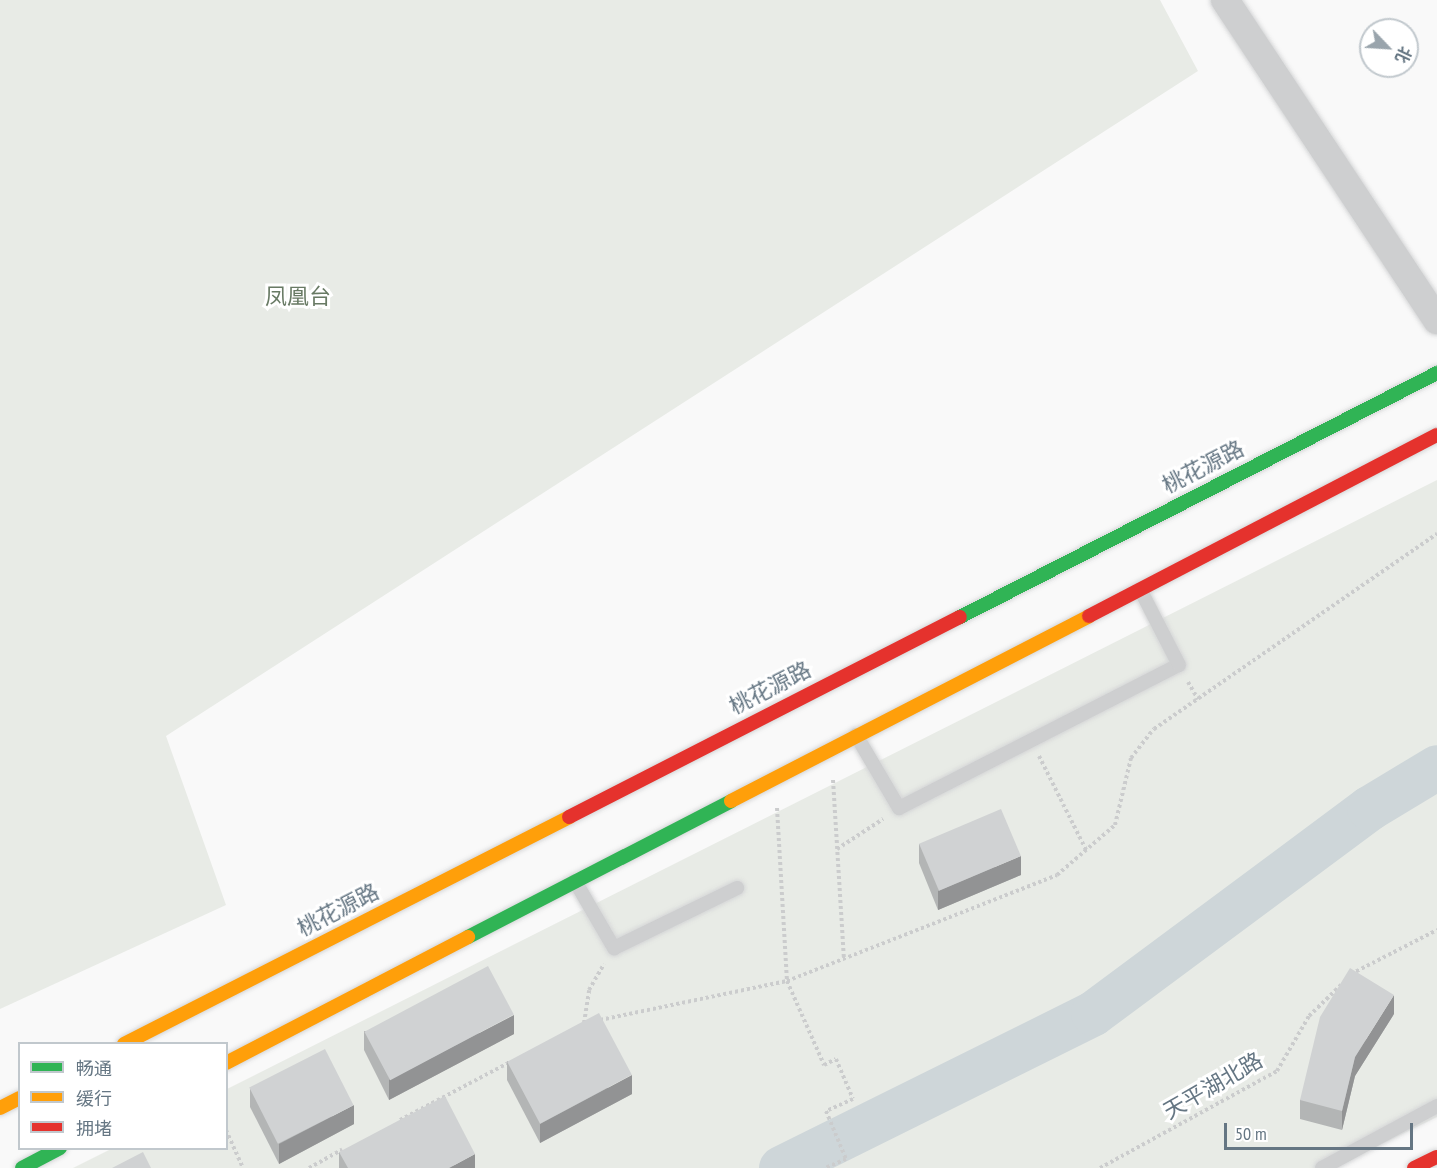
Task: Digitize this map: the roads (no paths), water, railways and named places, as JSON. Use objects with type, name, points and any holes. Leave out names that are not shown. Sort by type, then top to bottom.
[{"type":"main road","name":"桃花源路","points":[[128,1042],[1437,373]]},
{"type":"main road","points":[[228,1062],[855,733],[1437,435]]},
{"type":"main road","points":[[0,1108],[18,1099]]},
{"type":"main road","points":[[22,1168],[58,1150]]},
{"type":"main road","points":[[1414,1168],[1437,1157]]},
{"type":"street","points":[[1225,0],[1437,320]]},
{"type":"lane","points":[[855,733],[899,808],[1179,665],[1139,587]]},
{"type":"lane","points":[[575,881],[614,948],[737,888]]},
{"type":"lane","points":[[1322,1168],[1437,1106]]},
{"type":"waterway","points":[[781,1168],[1093,1013],[1369,808],[1437,767]]},
{"type":"park label","name":"凤凰台","points":[[298,297]]}]
